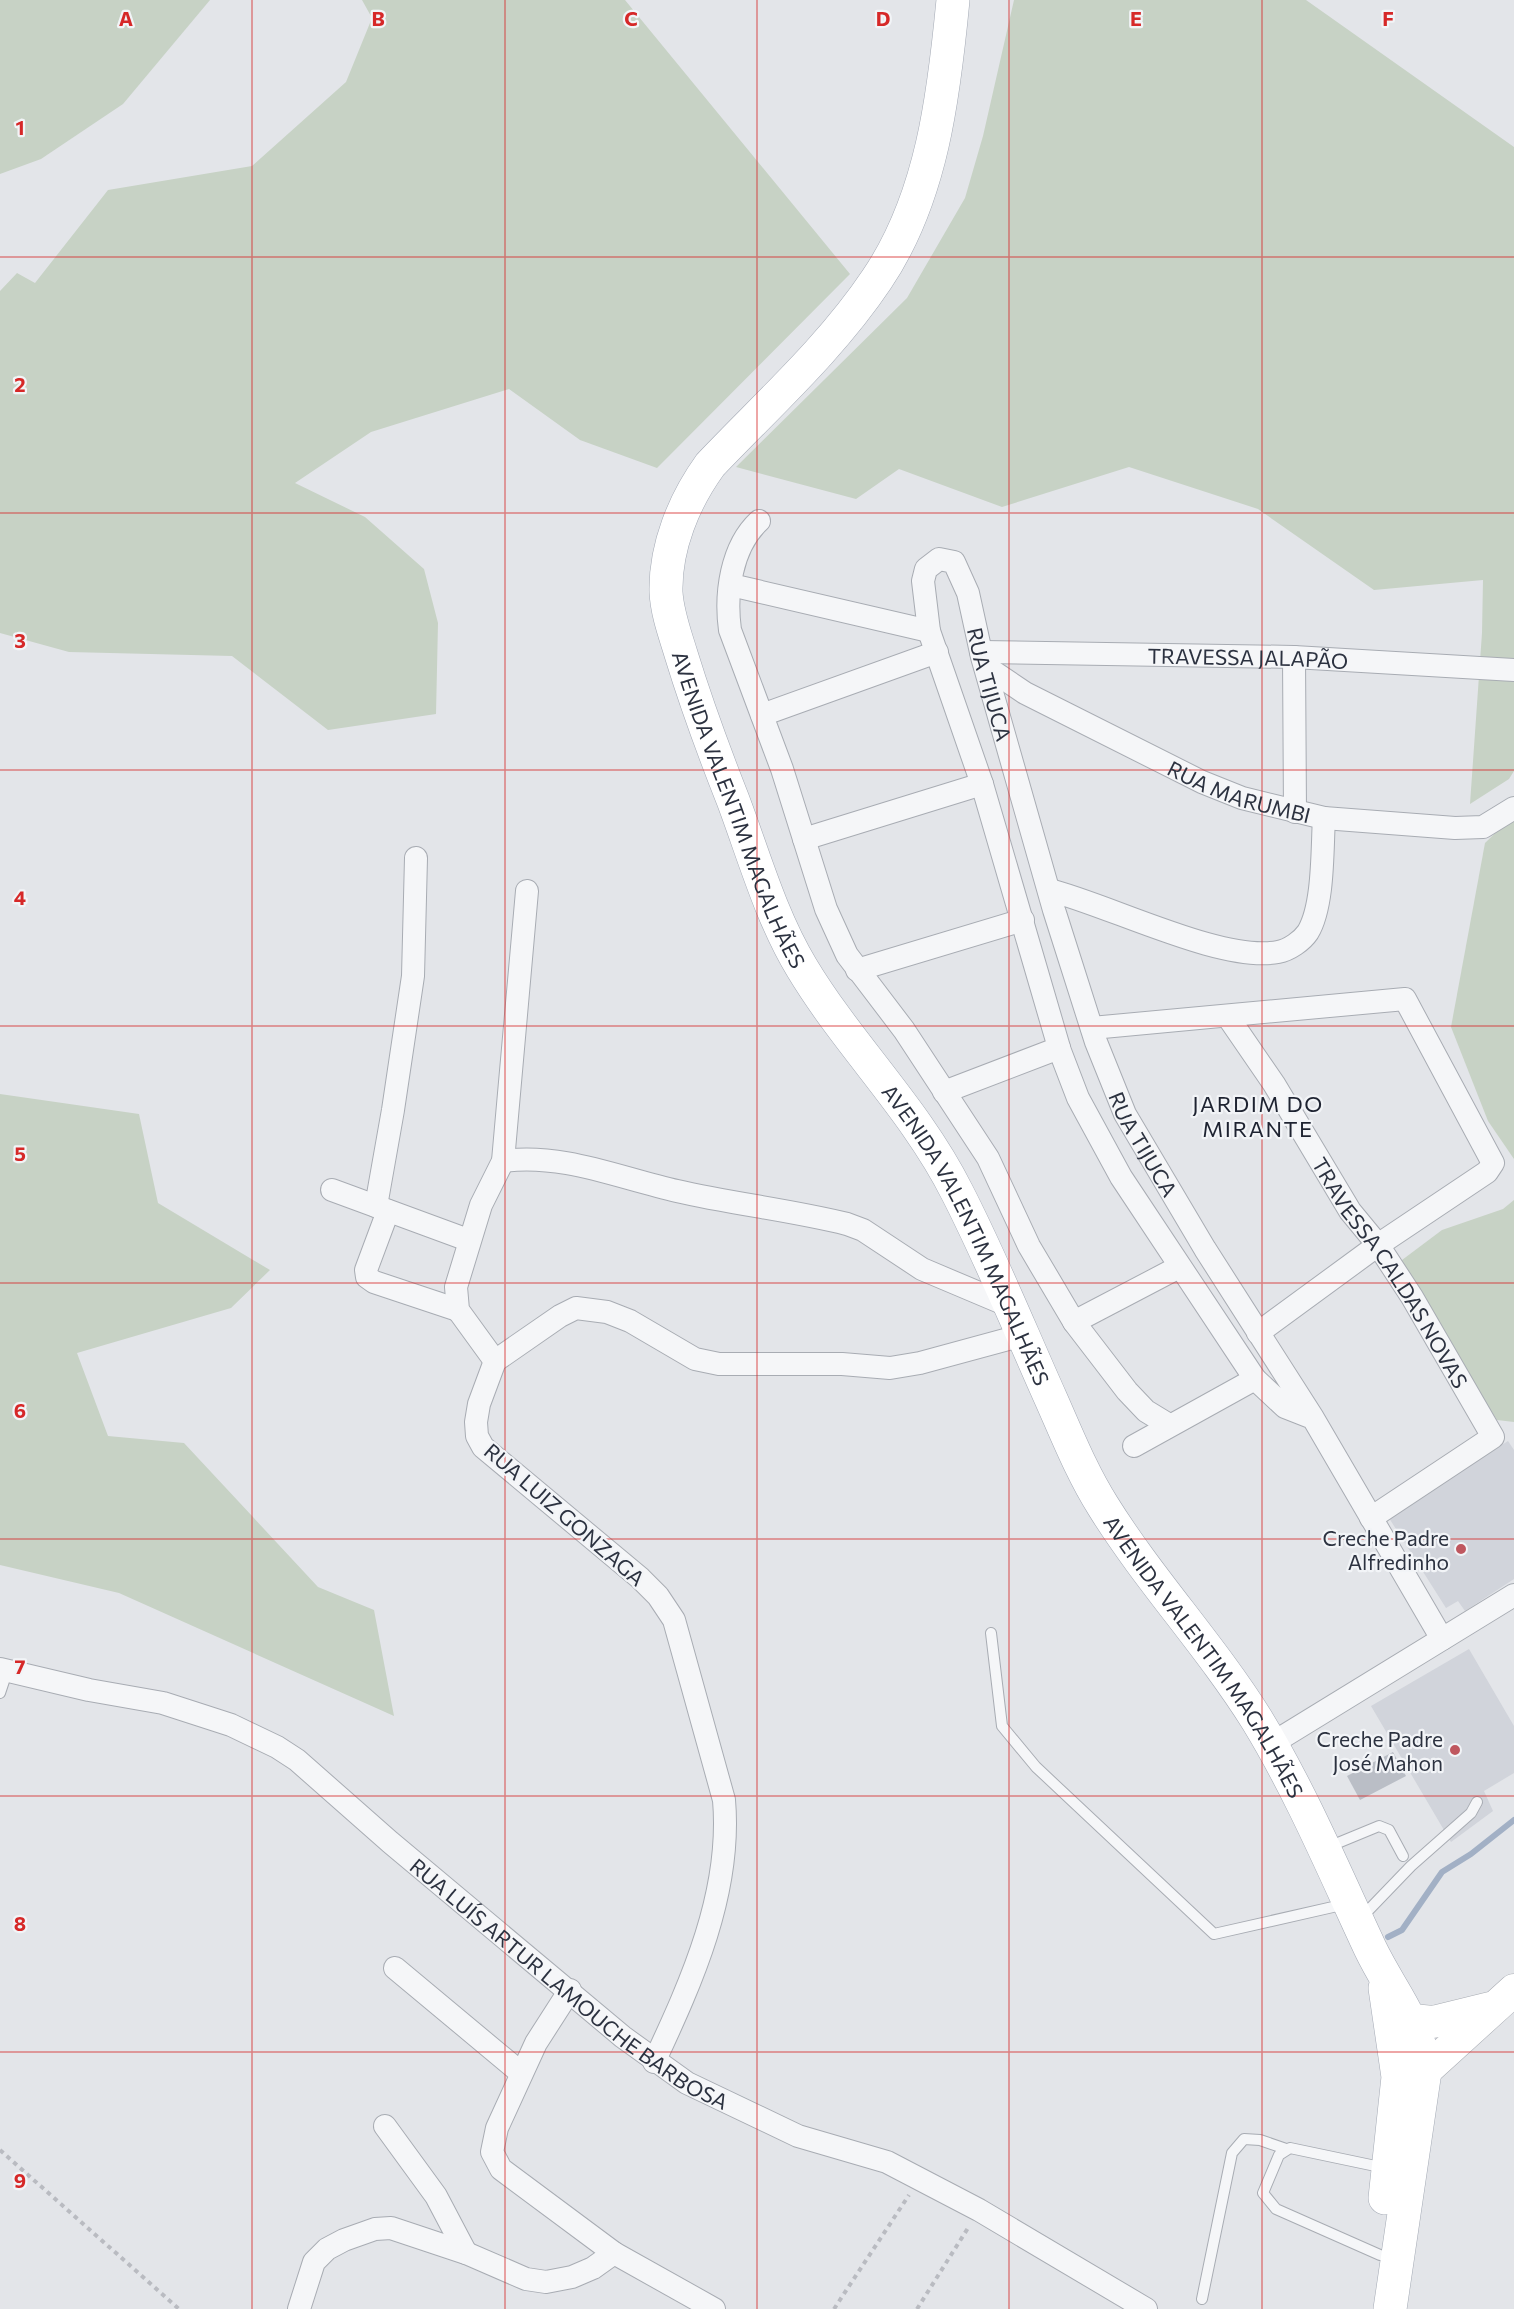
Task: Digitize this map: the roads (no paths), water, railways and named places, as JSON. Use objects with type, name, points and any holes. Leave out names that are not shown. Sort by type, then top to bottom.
[{"type":"main road","name":"AVENIDA VALENTIM MAGALHÃES","points":[[953,0],[933,146],[907,225],[878,278],[846,321],[710,465],[698,482],[672,543],[667,571],[669,613],[692,691],[778,920],[800,966],[834,1016],[897,1096],[957,1191],[1018,1321],[1062,1424],[1101,1503],[1236,1688],[1271,1744],[1325,1848],[1383,1974],[1401,2021],[1423,2053],[1411,2074],[1388,2169],[1380,2255],[1368,2309]]},
{"type":"main road","name":"AVENIDA VALENTIM MAGALHÃES","points":[[1389,2309],[1411,2074]]},
{"type":"street","points":[[759,521],[740,545],[727,609],[730,630],[762,715],[836,934],[858,970],[904,1030],[988,1158],[1029,1246],[1074,1322],[1127,1391],[1146,1411],[1169,1425]]},
{"type":"street","name":"RUA TIJUCA","points":[[934,641],[923,581],[930,563],[939,559],[954,562],[968,593],[983,659],[1049,890],[1092,1028],[1125,1114],[1258,1333],[1313,1418],[1442,1639]]},
{"type":"street","points":[[731,585],[934,641]]},
{"type":"street","points":[[762,715],[934,641]]},
{"type":"street","points":[[934,641],[982,784],[1059,1048],[1078,1098],[1101,1142],[1179,1267],[1255,1379],[1285,1407],[1313,1418]]},
{"type":"street","points":[[1294,657],[1295,812]]},
{"type":"street","name":"TRAVESSA JALAPÃO","points":[[983,659],[1294,657],[1514,670]]},
{"type":"street","name":"RUA MARUMBI","points":[[983,659],[1025,693],[1202,782],[1242,798],[1324,818],[1455,828],[1483,827],[1514,808]]},
{"type":"street","points":[[804,839],[982,784]]},
{"type":"street","points":[[1049,890],[1081,898],[1222,948],[1262,953],[1280,952],[1296,945],[1308,932],[1316,908],[1324,818]]},
{"type":"street","points":[[416,858],[413,976],[382,1208],[366,1270],[367,1277],[374,1282],[458,1310]]},
{"type":"street","points":[[527,891],[503,1161],[481,1205],[468,1240],[456,1287],[458,1310],[495,1361],[576,1308],[590,1308],[615,1315],[695,1359],[718,1364],[842,1364],[890,1368],[920,1364],[1018,1321]]},
{"type":"street","points":[[858,970],[1023,920]]},
{"type":"street","points":[[1092,1028],[1405,999],[1493,1163],[1487,1172],[1378,1245],[1258,1333]]},
{"type":"street","name":"TRAVESSA CALDAS NOVAS","points":[[1228,1017],[1274,1084],[1350,1211],[1378,1245],[1412,1297],[1493,1437],[1371,1518]]},
{"type":"street","points":[[944,1092],[1059,1048]]},
{"type":"street","points":[[503,1161],[531,1158],[558,1161],[676,1191],[847,1224],[863,1230],[922,1269],[1018,1321]]},
{"type":"street","points":[[333,1190],[468,1240]]},
{"type":"street","points":[[1074,1322],[1179,1267]]},
{"type":"street","name":"RUA LUIZ GONZAGA","points":[[495,1361],[479,1404],[477,1436],[483,1447],[658,1596],[674,1620],[724,1800],[726,1826],[717,1893],[686,1993],[654,2062]]},
{"type":"street","points":[[1134,1446],[1255,1379]]},
{"type":"street","points":[[1271,1744],[1514,1595]]},
{"type":"street","name":"RUA LUÍS ARTUR LAMOUCHE BARBOSA","points":[[4,1670],[163,1703],[231,1725],[277,1747],[297,1760],[390,1842],[654,2062],[687,2083],[798,2136],[887,2162],[979,2210],[1146,2309]]},
{"type":"street","points":[[395,1968],[521,2073]]},
{"type":"street","points":[[570,1990],[536,2043],[521,2073],[491,2143],[496,2162],[530,2192],[614,2253],[714,2309]]},
{"type":"street","points":[[1401,2021],[1449,2020],[1505,1998]]},
{"type":"street","points":[[1411,2074],[1505,1998]]},
{"type":"street","points":[[385,2126],[436,2196],[466,2253]]},
{"type":"street","points":[[298,2309],[314,2262],[327,2249],[356,2233],[391,2228],[466,2253],[526,2279],[546,2282],[572,2277],[593,2268],[614,2253]]},
{"type":"lane","points":[[991,1633],[1002,1726],[1036,1767],[1214,1934],[1354,1912],[1471,1813],[1477,1802]]},
{"type":"lane","points":[[0,1693],[4,1670]]},
{"type":"lane","points":[[1325,1848],[1379,1826],[1389,1830],[1403,1856]]},
{"type":"lane","points":[[1202,2299],[1232,2153],[1244,2139],[1260,2140],[1286,2149]]},
{"type":"lane","points":[[1380,2255],[1276,2210],[1263,2193],[1279,2155],[1286,2149],[1295,2147],[1388,2169]]},
{"type":"waterway","points":[[1388,1937],[1402,1930],[1442,1872],[1471,1854],[1514,1820]]},
{"type":"place","name":"Creche Padre Alfredinho","points":[[1461,1549]]},
{"type":"place","name":"Creche Padre José Mahon","points":[[1455,1750]]},
{"type":"district","name":"JARDIM DO MIRANTE","points":[[1258,1116]]}]
